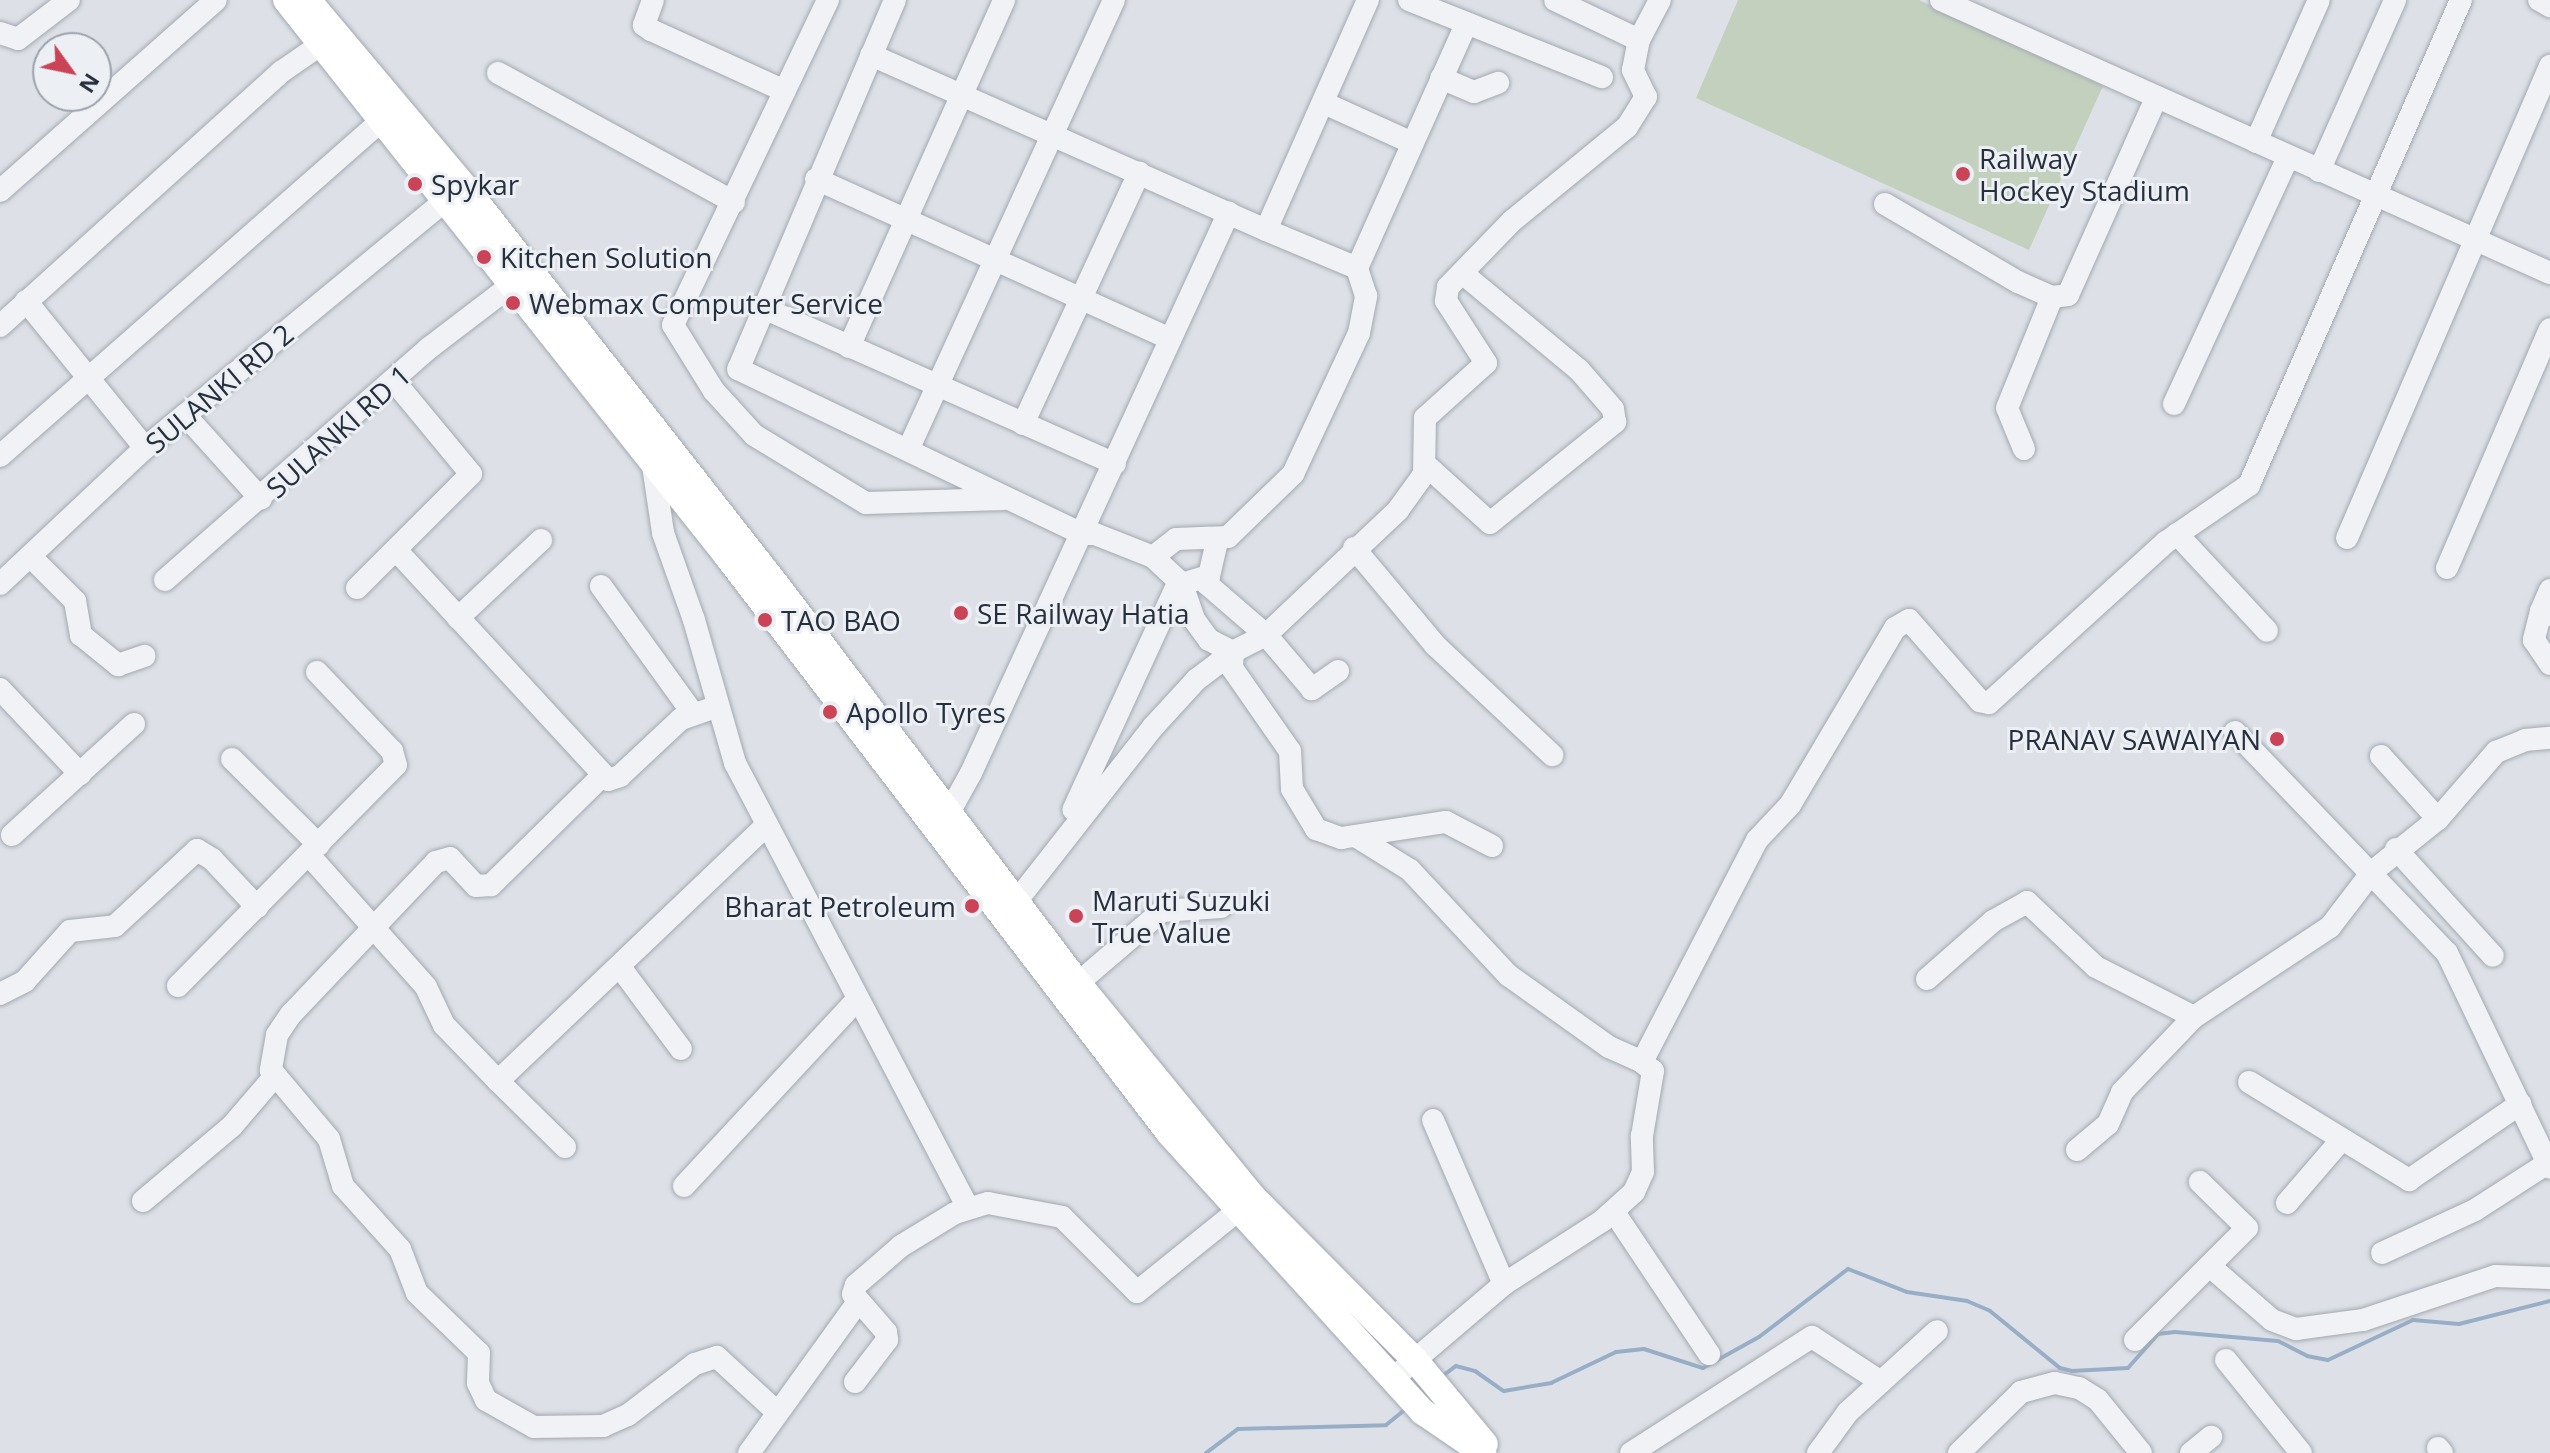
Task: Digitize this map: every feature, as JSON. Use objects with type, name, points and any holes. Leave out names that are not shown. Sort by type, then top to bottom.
[{"type":"main road","points":[[301,2],[320,45],[652,459],[1253,1197],[1420,1365],[1492,1453]]},
{"type":"main road","points":[[301,2],[532,272],[942,816],[1094,1039],[1236,1212],[1393,1381],[1423,1412],[1483,1453]]},
{"type":"street","points":[[0,33],[18,39],[69,0]]},
{"type":"street","points":[[0,191],[216,0]]},
{"type":"street","points":[[653,0],[644,25],[651,30],[785,91]]},
{"type":"street","points":[[828,0],[673,325],[733,416],[754,435],[866,503],[1006,499]]},
{"type":"street","points":[[895,0],[761,307],[738,369],[1083,534],[1095,534],[1153,557],[1181,583],[1194,619],[1209,640],[1233,652]]},
{"type":"street","points":[[849,347],[1004,0]]},
{"type":"street","points":[[1266,230],[1368,0]]},
{"type":"street","points":[[1409,0],[1602,77]]},
{"type":"street","points":[[1555,0],[1639,40]]},
{"type":"street","points":[[1462,273],[1579,370],[1613,409],[1615,422],[1490,523],[1427,466],[1422,429],[1425,418],[1486,363],[1446,301],[1448,287],[1462,273],[1540,195],[1627,127],[1646,97],[1633,70],[1639,40],[1660,0]]},
{"type":"street","points":[[1941,0],[1964,5],[2156,98],[2550,273]]},
{"type":"street","points":[[2319,171],[2395,0]]},
{"type":"street","points":[[1642,1062],[1763,830],[1790,805],[1851,694],[1901,621],[1909,620],[1980,701],[1989,703],[2177,534],[2249,485],[2461,0]]},
{"type":"street","points":[[2539,0],[2550,6]]},
{"type":"street","points":[[908,450],[993,259],[1054,133],[1106,2]]},
{"type":"street","points":[[2256,142],[2312,2]]},
{"type":"street","points":[[1153,557],[1176,539],[1217,541],[1228,537],[1293,474],[1365,316],[1366,296],[1357,268],[1466,24]]},
{"type":"street","points":[[0,326],[161,185],[281,72],[320,45]]},
{"type":"street","points":[[871,55],[1357,268]]},
{"type":"street","points":[[2347,538],[2550,66]]},
{"type":"street","points":[[498,73],[734,202]]},
{"type":"street","points":[[1441,78],[1474,92],[1498,83]]},
{"type":"street","points":[[1885,204],[2052,297],[2068,295],[2156,98]]},
{"type":"street","points":[[1324,103],[1412,143]]},
{"type":"street","points":[[0,456],[381,121]]},
{"type":"street","points":[[2174,404],[2288,157]]},
{"type":"street","points":[[1023,424],[1139,173]]},
{"type":"street","points":[[816,179],[1171,339]]},
{"type":"street","name":"SULANKI RD 2","points":[[0,584],[145,448],[446,200]]},
{"type":"street","points":[[942,816],[1083,534],[1229,212]]},
{"type":"street","name":"SULANKI RD 1","points":[[165,580],[394,381],[513,284]]},
{"type":"street","points":[[2024,449],[2007,408],[2052,297]]},
{"type":"street","points":[[26,301],[145,448]]},
{"type":"street","points":[[761,307],[935,388],[1115,464]]},
{"type":"street","points":[[2447,568],[2550,329]]},
{"type":"street","points":[[357,588],[471,474],[394,381]]},
{"type":"street","points":[[185,415],[261,499]]},
{"type":"street","points":[[652,459],[663,533],[694,620],[716,707],[735,763],[766,826],[809,900],[855,1002],[968,1208]]},
{"type":"street","points":[[1015,903],[1153,727],[1196,680],[1233,652],[1266,635],[1354,548],[1398,510],[1427,466]]},
{"type":"street","points":[[2177,534],[2267,631]]},
{"type":"street","points":[[458,618],[541,540]]},
{"type":"street","points":[[1217,541],[1207,584],[1266,635],[1312,689],[1338,671]]},
{"type":"street","points":[[1354,548],[1435,645],[1552,755]]},
{"type":"street","points":[[396,550],[602,776]]},
{"type":"street","points":[[30,556],[75,601],[81,635],[118,665],[144,656]]},
{"type":"street","points":[[1181,583],[1209,576]]},
{"type":"street","points":[[1073,810],[1181,583]]},
{"type":"street","points":[[601,586],[692,712]]},
{"type":"street","points":[[2547,605],[2534,640],[2550,664]]},
{"type":"street","points":[[1233,652],[1238,679],[1290,751],[1292,789],[1305,818],[1328,836],[1355,836],[1446,822],[1492,846]]},
{"type":"street","points":[[178,986],[390,775],[397,758],[317,672]]},
{"type":"street","points":[[0,689],[80,774]]},
{"type":"street","points":[[716,707],[692,712],[620,776],[602,776],[491,885],[476,886],[444,857],[371,930],[277,1035],[270,1057],[274,1077],[329,1139],[343,1186],[400,1249],[417,1293],[479,1353],[478,1383],[486,1400],[534,1427],[603,1426],[628,1415],[695,1364],[717,1357],[776,1411]]},
{"type":"street","points":[[12,835],[134,724]]},
{"type":"street","points":[[2235,732],[2372,872],[2453,962],[2549,1165],[2475,1210],[2382,1253]]},
{"type":"street","points":[[2077,1150],[2108,1124],[2122,1092],[2194,1017],[2330,927],[2372,872],[2396,849],[2438,819],[2496,752],[2525,740],[2550,738]]},
{"type":"street","points":[[2381,756],[2438,819]]},
{"type":"street","points":[[232,759],[314,850],[371,930],[426,987],[444,1025],[565,1147]]},
{"type":"street","points":[[498,1081],[766,826]]},
{"type":"street","points":[[1355,836],[1410,870],[1508,975],[1609,1047],[1642,1062],[1653,1071],[1642,1136],[1643,1172],[1634,1192],[1614,1212],[1504,1284],[1420,1365],[1393,1381]]},
{"type":"street","points":[[2396,849],[2493,956]]},
{"type":"street","points":[[0,994],[25,981],[70,931],[115,926],[197,850],[212,859],[257,907]]},
{"type":"street","points":[[1927,979],[1993,921],[2027,902],[2096,967],[2194,1017]]},
{"type":"street","points":[[1078,983],[1162,911],[1221,907]]},
{"type":"street","points":[[620,967],[681,1049]]},
{"type":"street","points":[[684,1186],[855,1002]]},
{"type":"street","points":[[143,1201],[232,1126],[274,1077]]},
{"type":"street","points":[[2249,1082],[2409,1180],[2520,1104]]},
{"type":"street","points":[[1433,1120],[1504,1284]]},
{"type":"street","points":[[2287,1203],[2342,1139]]},
{"type":"street","points":[[2135,1340],[2212,1268],[2247,1228],[2200,1182]]},
{"type":"street","points":[[855,1382],[887,1340],[886,1332],[853,1294],[862,1277],[919,1234],[968,1208],[988,1203],[1062,1217],[1137,1292],[1236,1212]]},
{"type":"street","points":[[1614,1212],[1709,1354]]},
{"type":"street","points":[[2212,1268],[2272,1320],[2296,1329],[2363,1320],[2495,1276],[2550,1278]]},
{"type":"street","points":[[749,1453],[776,1411],[858,1302]]},
{"type":"street","points":[[1818,1453],[1848,1412],[1937,1331]]},
{"type":"street","points":[[1631,1453],[1812,1337],[1881,1382]]},
{"type":"street","points":[[2226,1360],[2301,1453]]},
{"type":"street","points":[[1959,1453],[2021,1392],[2055,1383],[2079,1388],[2098,1400],[2141,1453]]},
{"type":"street","points":[[2191,1453],[2211,1437]]},
{"type":"green space","name":"Railway Hockey Stadium","points":[[1738,0],[1919,0],[2103,86],[2029,250],[1696,98]]},
{"type":"waterway","points":[[1440,1378],[1456,1366],[1475,1371],[1504,1391],[1551,1383],[1616,1352],[1644,1349],[1703,1368],[1759,1337],[1848,1269],[1907,1292],[1967,1301],[1990,1311],[2060,1368],[2072,1371],[2128,1368],[2158,1334],[2175,1332],[2278,1341],[2307,1356],[2328,1360],[2413,1320],[2459,1324],[2550,1301]]},
{"type":"waterway","points":[[1206,1453],[1238,1429],[1386,1425],[1407,1408]]},
{"type":"place","name":"Railway Hockey Stadium","points":[[1963,174]]},
{"type":"place","name":"Spykar","points":[[415,184]]},
{"type":"place","name":"Kitchen Solution","points":[[484,257]]},
{"type":"place","name":"Webmax Computer Service","points":[[513,303]]},
{"type":"place","name":"SE Railway Hatia","points":[[961,613]]},
{"type":"place","name":"TAO BAO","points":[[765,620]]},
{"type":"place","name":"Apollo Tyres","points":[[830,712]]},
{"type":"place","name":"PRANAV SAWAIYAN","points":[[2277,739]]},
{"type":"place","name":"Bharat Petroleum","points":[[972,906]]},
{"type":"place","name":"Maruti Suzuki True Value","points":[[1076,916]]}]
